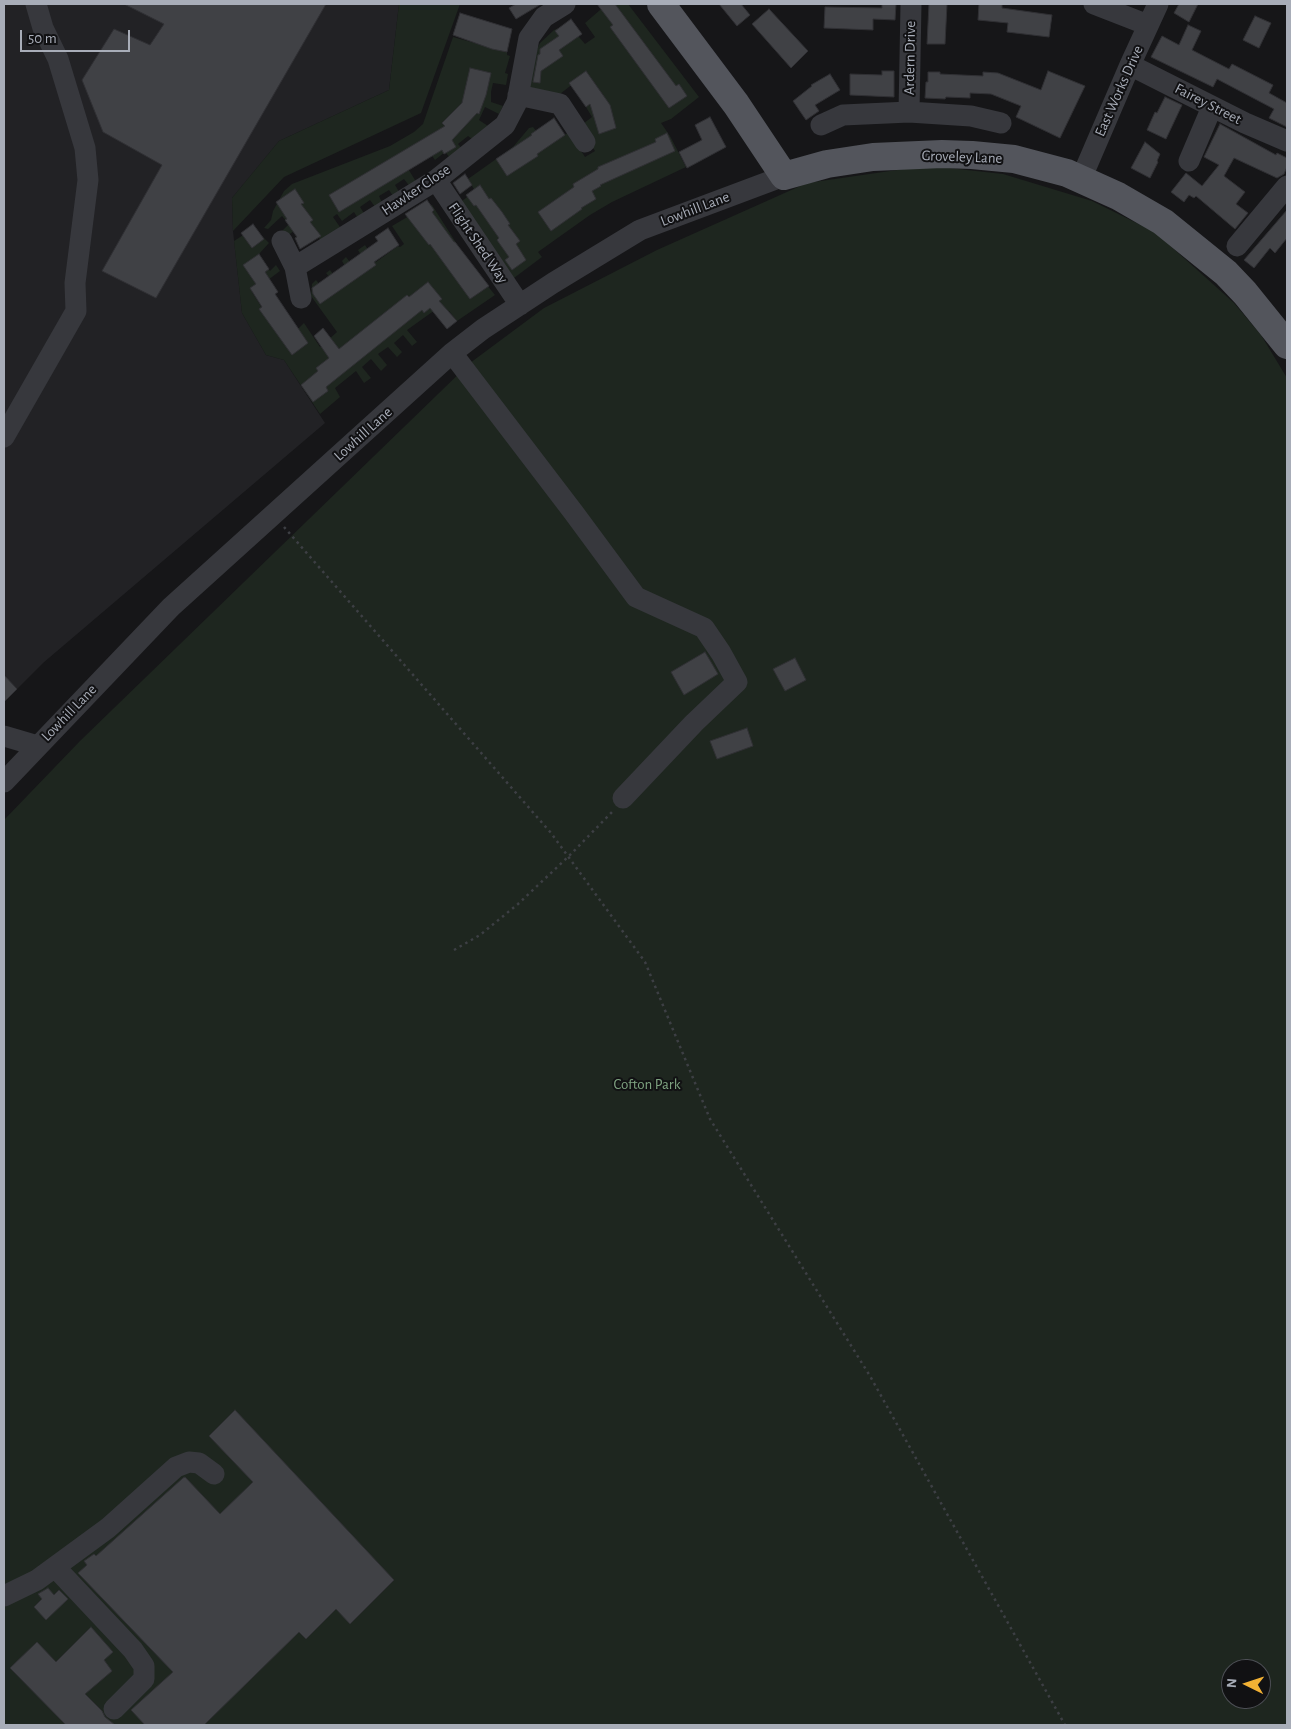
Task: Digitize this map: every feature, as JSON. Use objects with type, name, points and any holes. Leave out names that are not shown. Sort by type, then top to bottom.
[{"type":"main road","points":[[662,4],[736,104],[784,176]]},
{"type":"main road","name":"Groveley Lane","points":[[784,176],[827,164],[873,157],[942,154],[1014,159],[1068,173],[1118,196],[1162,222],[1226,273],[1245,293],[1287,345]]},
{"type":"street","points":[[4,437],[76,311],[75,283],[88,180],[85,148],[58,59],[43,28],[36,4]]},
{"type":"street","name":"Hawker Close","points":[[295,267],[436,180],[505,125],[517,102],[529,38],[544,17],[566,4]]},
{"type":"street","name":"Ardern Drive","points":[[909,112],[911,4]]},
{"type":"street","points":[[1094,4],[1148,25]]},
{"type":"street","name":"East Works Drive","points":[[1081,179],[1158,4]]},
{"type":"street","name":"Fairey Street","points":[[1130,65],[1245,123],[1287,141]]},
{"type":"street","points":[[518,95],[560,104],[585,142]]},
{"type":"street","points":[[1189,160],[1212,106]]},
{"type":"street","name":"Ardern Drive","points":[[820,126],[843,115],[909,112],[971,116],[1002,123]]},
{"type":"street","name":"Lowhill Lane","points":[[4,782],[171,607],[482,329],[640,230],[784,176]]},
{"type":"street","name":"Flight Shed Way","points":[[436,180],[520,305]]},
{"type":"street","points":[[1237,246],[1287,186]]},
{"type":"street","points":[[282,241],[295,267],[300,298]]},
{"type":"street","points":[[452,354],[636,597],[704,628],[737,682],[694,723],[623,798]]},
{"type":"street","points":[[4,736],[38,746]]},
{"type":"street","points":[[4,1596],[37,1580],[108,1528],[176,1467],[189,1462],[199,1463],[214,1474]]},
{"type":"street","points":[[55,1567],[133,1650],[144,1666],[144,1679],[114,1709]]},
{"type":"path","points":[[274,515],[551,833],[645,962],[710,1119],[870,1376],[1065,1725]]},
{"type":"path","points":[[454,950],[480,936],[518,904],[604,821],[623,798]]},
{"type":"shaded area","points":[[4,4],[399,4],[389,90],[279,141],[232,198],[233,231],[242,313],[266,355],[284,360],[325,423],[43,663],[4,702]]},
{"type":"green space","points":[[399,4],[460,4],[421,113],[284,177],[233,231],[232,198],[279,141],[389,90]]},
{"type":"green space","points":[[607,4],[628,4],[699,97],[671,119],[661,123],[686,167],[612,202],[590,215],[538,252],[542,257],[510,281],[458,204],[475,191],[468,179],[513,147],[529,128],[533,127],[548,146],[569,132],[585,157],[595,151],[579,127],[592,117],[586,107],[603,95],[586,71],[583,76],[560,94],[528,90],[532,59],[540,43],[554,30],[568,24],[585,44],[595,37],[585,23]]},
{"type":"green space","points":[[453,37],[507,52],[507,55],[510,56],[505,73],[508,74],[506,85],[493,83],[491,92],[491,102],[503,106],[499,114],[485,107],[479,120],[494,130],[479,144],[468,136],[458,144],[465,152],[453,161],[445,152],[435,160],[425,146],[404,162],[418,185],[411,188],[404,179],[395,185],[401,195],[395,199],[389,190],[379,196],[384,207],[378,211],[370,200],[360,207],[367,218],[361,223],[354,212],[342,221],[337,214],[333,217],[340,227],[324,244],[306,222],[283,239],[280,233],[289,224],[282,216],[268,229],[264,228],[271,220],[273,211],[284,191],[292,184],[390,146],[414,132],[423,124]]},
{"type":"green space","name":"Cofton Park","points":[[940,167],[1003,174],[1092,201],[1155,232],[1234,303],[1261,335],[1287,378],[1287,1725],[4,1725],[4,820],[80,741],[470,363],[544,308],[657,250],[807,183],[904,169]]},
{"type":"green space","points":[[432,205],[467,260],[495,295],[457,321],[449,311],[441,317],[435,310],[407,330],[417,342],[412,346],[403,335],[394,343],[402,352],[397,357],[388,347],[378,354],[387,365],[381,371],[371,359],[362,367],[371,378],[364,383],[356,371],[335,388],[340,397],[320,414],[284,360],[266,355],[242,313],[234,241],[254,228],[269,243],[259,254],[270,271],[276,265],[280,271],[252,292],[284,343],[304,323],[320,347],[337,332],[311,296],[312,284],[316,280],[321,286],[330,278],[326,273],[330,270],[337,279],[346,268],[342,261],[346,257],[353,266],[362,257],[358,250],[365,245],[376,262],[398,246],[400,247],[404,244],[392,226],[426,206]]},
{"type":"building","points":[[124,4],[326,4],[156,298],[102,271],[162,165],[103,132],[82,80],[114,29],[150,45],[164,24]]},
{"type":"building","points":[[516,4],[541,4],[516,19],[509,8]]},
{"type":"building","points":[[597,4],[615,4],[676,86],[679,84],[687,96],[669,108],[610,27],[613,25]]},
{"type":"building","points":[[719,4],[741,4],[750,15],[737,26]]},
{"type":"building","points":[[882,4],[896,4],[895,20],[873,19],[873,30],[824,28],[825,7],[882,8]]},
{"type":"building","points":[[929,4],[947,4],[945,44],[927,44]]},
{"type":"building","points":[[979,4],[1002,4],[1002,8],[1052,15],[1049,37],[1007,32],[1008,23],[978,20]]},
{"type":"building","points":[[1179,4],[1198,4],[1189,22],[1174,13]]},
{"type":"building","points":[[769,9],[808,51],[791,68],[752,24]]},
{"type":"building","points":[[460,13],[512,29],[507,52],[492,49],[453,35]]},
{"type":"building","points":[[1255,16],[1271,23],[1259,48],[1243,40]]},
{"type":"building","points":[[571,19],[582,34],[559,50],[563,56],[541,71],[540,83],[533,82],[540,49],[559,36],[555,31]]},
{"type":"building","points":[[1188,25],[1201,31],[1192,50],[1229,69],[1232,64],[1273,85],[1269,93],[1287,103],[1287,127],[1269,118],[1274,109],[1217,79],[1213,87],[1151,57],[1162,36],[1179,45]]},
{"type":"building","points":[[470,68],[491,73],[479,114],[477,113],[452,140],[456,147],[444,154],[442,150],[339,212],[329,195],[445,126],[442,123],[462,103]]},
{"type":"building","points":[[586,71],[610,105],[616,128],[599,134],[590,104],[586,107],[569,83]]},
{"type":"building","points":[[882,71],[894,71],[894,97],[850,95],[850,74],[882,75]]},
{"type":"building","points":[[1048,71],[1085,86],[1060,138],[1016,117],[1021,106],[991,94],[970,93],[970,98],[925,98],[928,72],[983,76],[983,72],[998,73],[1041,90]]},
{"type":"building","points":[[830,74],[840,90],[815,105],[819,111],[806,120],[793,101],[811,85]]},
{"type":"building","points":[[1165,97],[1182,105],[1166,139],[1147,130],[1155,112],[1157,113]]},
{"type":"building","points":[[710,117],[726,147],[687,168],[679,152],[702,140],[695,125]]},
{"type":"building","points":[[554,118],[565,135],[537,154],[538,156],[507,176],[496,159]]},
{"type":"building","points":[[1220,124],[1276,155],[1277,153],[1287,158],[1287,167],[1284,174],[1277,178],[1234,158],[1224,176],[1245,192],[1236,204],[1248,213],[1235,229],[1196,196],[1194,198],[1189,195],[1184,202],[1171,192],[1186,173],[1202,186],[1219,165],[1204,157]]},
{"type":"building","points":[[667,133],[675,151],[600,185],[592,191],[596,199],[551,231],[538,212],[574,187],[573,184],[598,169],[598,167],[656,142],[655,139]]},
{"type":"building","points":[[1145,142],[1160,154],[1150,178],[1131,168]]},
{"type":"building","points":[[465,174],[472,185],[460,194],[453,183]]},
{"type":"building","points":[[480,185],[489,199],[491,198],[502,212],[510,224],[508,225],[520,241],[516,244],[526,260],[512,270],[505,260],[509,257],[497,240],[499,238],[476,205],[474,206],[466,195]]},
{"type":"building","points":[[295,189],[304,203],[301,204],[313,220],[310,222],[321,236],[300,249],[295,238],[297,237],[285,220],[287,219],[276,202]]},
{"type":"building","points":[[427,200],[434,210],[432,212],[489,286],[470,299],[430,244],[405,214]]},
{"type":"building","points":[[1287,210],[1287,238],[1275,253],[1270,248],[1254,268],[1244,260]]},
{"type":"building","points":[[253,224],[264,239],[252,248],[241,233]]},
{"type":"building","points":[[388,228],[399,245],[374,262],[376,265],[320,304],[313,294],[312,288],[378,241],[375,237]]},
{"type":"building","points":[[259,254],[269,269],[265,272],[278,292],[275,294],[308,343],[292,355],[259,309],[262,307],[250,288],[256,284],[243,265]]},
{"type":"building","points":[[428,282],[442,299],[439,301],[457,321],[447,329],[430,308],[424,313],[422,310],[326,387],[328,391],[313,402],[301,385],[318,371],[316,368],[329,358],[314,336],[323,328],[339,349],[407,295],[409,297]]},
{"type":"building","points":[[705,652],[718,674],[684,695],[671,672]]},
{"type":"building","points":[[795,658],[806,680],[785,691],[773,669]]},
{"type":"building","points":[[4,675],[17,689],[4,702]]},
{"type":"building","points":[[747,728],[753,746],[717,759],[710,741]]},
{"type":"building","points":[[235,1410],[394,1580],[350,1624],[336,1609],[306,1639],[299,1632],[204,1725],[145,1725],[131,1710],[173,1672],[78,1573],[87,1565],[84,1561],[94,1554],[96,1556],[183,1478],[185,1477],[220,1514],[253,1482],[209,1436]]},
{"type":"building","points":[[48,1588],[54,1595],[59,1590],[68,1599],[46,1620],[34,1607],[42,1599],[38,1594]]},
{"type":"building","points":[[91,1627],[113,1652],[104,1660],[112,1671],[85,1694],[102,1711],[105,1717],[115,1725],[66,1725],[10,1668],[37,1642],[56,1662]]}]
